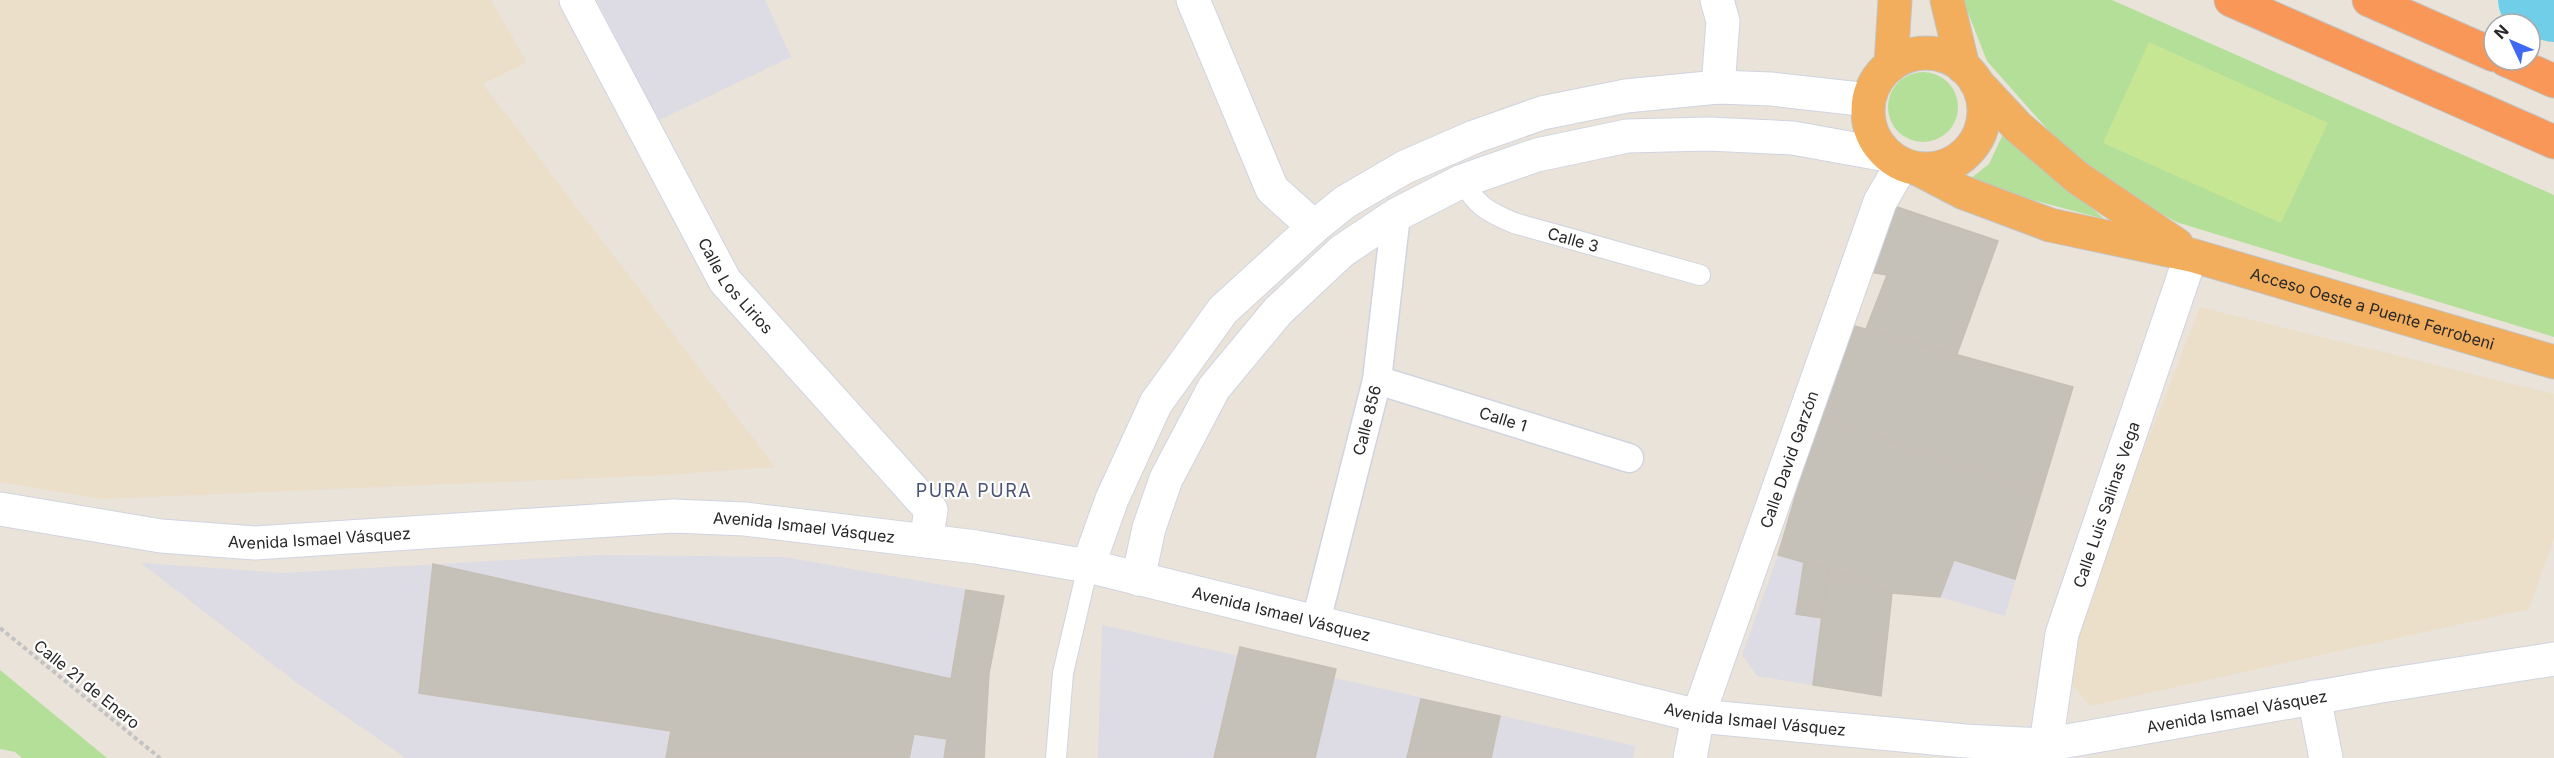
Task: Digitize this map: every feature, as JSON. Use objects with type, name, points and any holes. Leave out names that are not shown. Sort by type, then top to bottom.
[{"type":"highway","points":[[1891,65],[1895,0]]},
{"type":"highway","points":[[1947,0],[1970,74],[1984,108],[1983,124],[1977,139],[1967,152],[1954,162],[1939,168],[1902,162],[1876,141],[1868,118],[1869,100],[1873,87],[1891,65],[1909,56],[1928,53],[1947,57],[1970,74]]},
{"type":"highway","points":[[2231,0],[2554,142]]},
{"type":"highway","points":[[2369,0],[2482,50]]},
{"type":"highway","points":[[2533,72],[2554,81]]},
{"type":"highway","name":"Acceso Oeste a Puente Ferrobeni","points":[[1970,74],[2018,127],[2078,178],[2191,255]]},
{"type":"highway","name":"Acceso Oeste a Puente Ferrobeni","points":[[1902,162],[1962,192],[2050,225],[2191,255],[2554,362]]},
{"type":"street","name":"Calle Los Lirios","points":[[576,0],[725,281],[931,510],[926,541]]},
{"type":"street","points":[[1193,0],[1272,189],[1314,227]]},
{"type":"street","points":[[1717,0],[1723,21],[1718,87]]},
{"type":"street","points":[[1088,566],[1112,499],[1156,403],[1223,310],[1314,227],[1345,202],[1406,167],[1474,136],[1542,113],[1626,96],[1718,87],[1771,89],[1869,100]]},
{"type":"street","points":[[1138,579],[1149,528],[1166,478],[1215,388],[1278,311],[1342,251],[1396,214],[1462,181],[1537,155],[1627,136],[1709,134],[1793,138],[1902,162]]},
{"type":"street","name":"Calle David Garzón","points":[[1690,758],[1698,716],[1880,202],[1902,162]]},
{"type":"street","name":"Calle 856","points":[[1317,621],[1377,380],[1396,214]]},
{"type":"street","name":"Calle Luis Salinas Vega","points":[[2044,752],[2062,634],[2191,255]]},
{"type":"street","name":"Calle 1","points":[[1377,380],[1629,458]]},
{"type":"street","name":"Avenida Ismael Vásquez","points":[[0,509],[161,536],[255,543],[674,516],[745,519],[976,547],[1088,566],[1698,716],[1965,741],[2044,752],[2314,697],[2554,658]]},
{"type":"street","points":[[2314,697],[2326,758]]},
{"type":"lane","name":"Calle 3","points":[[1462,181],[1479,205],[1514,223],[1700,275]]},
{"type":"lane","points":[[1056,758],[1064,673],[1088,566]]},
{"type":"path","name":"Calle 21 de Enero","points":[[0,628],[160,758]]},
{"type":"shaded area","points":[[0,0],[491,0],[527,62],[483,84],[775,467],[665,475],[102,499],[0,482]]},
{"type":"shaded area","points":[[597,0],[765,0],[791,57],[657,121]]},
{"type":"shaded area","points":[[2200,307],[2554,394],[2554,539],[2529,609],[2090,706],[2071,683],[2076,623]]},
{"type":"shaded area","points":[[1819,417],[2041,493],[2005,616],[1940,597],[1892,593],[1881,696],[1757,676],[1742,655],[1778,555]]},
{"type":"shaded area","points":[[599,555],[785,557],[1004,596],[989,673],[984,758],[406,758],[293,680],[141,563],[283,573]]},
{"type":"shaded area","points":[[1102,625],[1635,746],[1633,758],[1098,758]]},
{"type":"green space","points":[[1963,0],[2112,0],[2554,195],[2554,337],[2176,222],[2079,165],[1987,61]]},
{"type":"green space","points":[[2149,42],[2328,123],[2281,223],[2103,143]]},
{"type":"green space","points":[[1923,72],[1936,75],[1948,82],[1955,94],[1958,107],[1955,120],[1948,132],[1936,139],[1923,142],[1910,139],[1898,132],[1891,120],[1888,107],[1891,94],[1898,82],[1910,75]]},
{"type":"green space","points":[[2005,130],[2104,219],[1966,182],[1989,164]]},
{"type":"green space","points":[[0,670],[107,758],[22,758],[15,752],[0,749]]},
{"type":"building","points":[[1894,206],[1998,241],[1957,354],[1866,329],[1887,275],[1869,272]]},
{"type":"building","points":[[1851,325],[2073,387],[2041,493],[1819,417]]},
{"type":"building","points":[[1819,417],[2041,493],[2015,579],[1954,560],[1940,597],[1892,593],[1828,569],[1778,555]]},
{"type":"building","points":[[1804,562],[1828,569],[1822,618],[1796,614]]},
{"type":"building","points":[[433,564],[951,679],[966,590],[1004,596],[989,673],[984,758],[944,758],[947,739],[914,734],[909,758],[666,758],[671,731],[419,693]]},
{"type":"building","points":[[1828,569],[1892,593],[1881,696],[1813,685]]},
{"type":"building","points":[[1240,647],[1336,669],[1315,758],[1214,758]]},
{"type":"building","points":[[1421,699],[1500,716],[1491,758],[1407,758]]},
{"type":"waterway","points":[[2533,0],[2554,7]]},
{"type":"district","name":"PURA PURA","points":[[974,490]]}]
